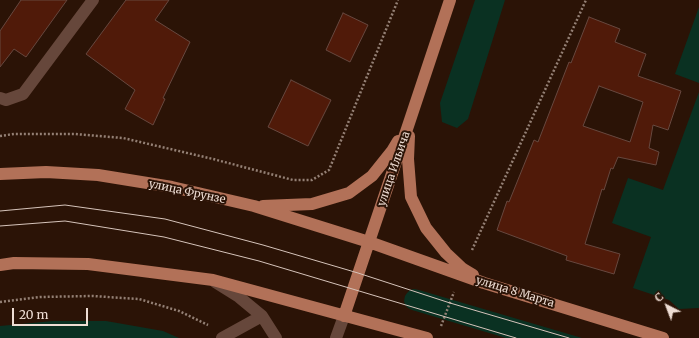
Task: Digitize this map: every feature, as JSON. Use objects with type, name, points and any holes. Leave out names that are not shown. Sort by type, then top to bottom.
[{"type":"main road","name":"улица Ильича","points":[[344,316],[450,0]]},
{"type":"main road","points":[[254,206],[312,204],[349,193],[372,176],[392,151],[409,123]]},
{"type":"main road","points":[[409,123],[408,159],[411,197],[426,228],[462,272]]},
{"type":"main road","name":"улица Фрунзе","points":[[0,174],[46,172],[98,175],[172,187],[254,206],[369,242]]},
{"type":"main road","name":"улица 8 Марта","points":[[369,242],[462,272],[484,283],[663,338]]},
{"type":"main road","points":[[0,265],[14,263],[88,264],[213,280],[427,338]]},
{"type":"street","points":[[0,98],[6,100],[24,94],[93,0]]},
{"type":"street","points":[[213,280],[239,297],[262,316],[276,338]]},
{"type":"street","points":[[225,336],[262,316]]},
{"type":"street","name":"улица Ильича","points":[[336,338],[344,316]]},
{"type":"path","points":[[0,136],[14,134],[75,134],[123,138],[293,180],[312,180],[329,170],[398,0]]},
{"type":"path","points":[[440,331],[462,272],[586,0]]},
{"type":"path","points":[[0,302],[40,297],[92,296],[139,299],[179,311],[225,336]]},
{"type":"green space","points":[[475,0],[505,0],[468,119],[457,128],[442,122],[440,103]]},
{"type":"green space","points":[[699,7],[699,83],[675,74]]},
{"type":"green space","points":[[699,92],[699,308],[679,309],[669,300],[633,288],[651,237],[612,223],[628,178],[663,190]]},
{"type":"green space","points":[[414,289],[582,338],[506,338],[408,308],[404,301],[405,296],[410,290]]},
{"type":"green space","points":[[53,321],[106,321],[163,331],[179,338],[0,338],[0,326]]},
{"type":"building","points":[[21,0],[67,0],[26,57],[14,49],[0,67],[0,31]]},
{"type":"building","points":[[126,0],[169,0],[155,20],[190,42],[163,98],[165,99],[153,125],[125,109],[135,90],[86,54]]},
{"type":"building","points":[[343,13],[368,25],[350,62],[326,50]]},
{"type":"building","points":[[589,17],[620,29],[615,42],[646,54],[638,76],[681,91],[668,130],[653,125],[649,148],[659,152],[656,165],[618,157],[613,169],[611,168],[604,190],[602,189],[585,244],[620,254],[614,274],[566,260],[567,256],[497,230],[507,201],[509,202],[534,140],[538,142],[569,62],[571,63]],"holes":[[[599,86],[643,102],[630,142],[583,126]]]},
{"type":"building","points":[[291,80],[331,100],[308,146],[268,127]]},
{"type":"tram line","points":[[0,211],[65,205],[165,219],[263,245],[569,338]]},
{"type":"tram line","points":[[0,226],[65,221],[164,237],[259,261],[516,338]]}]
